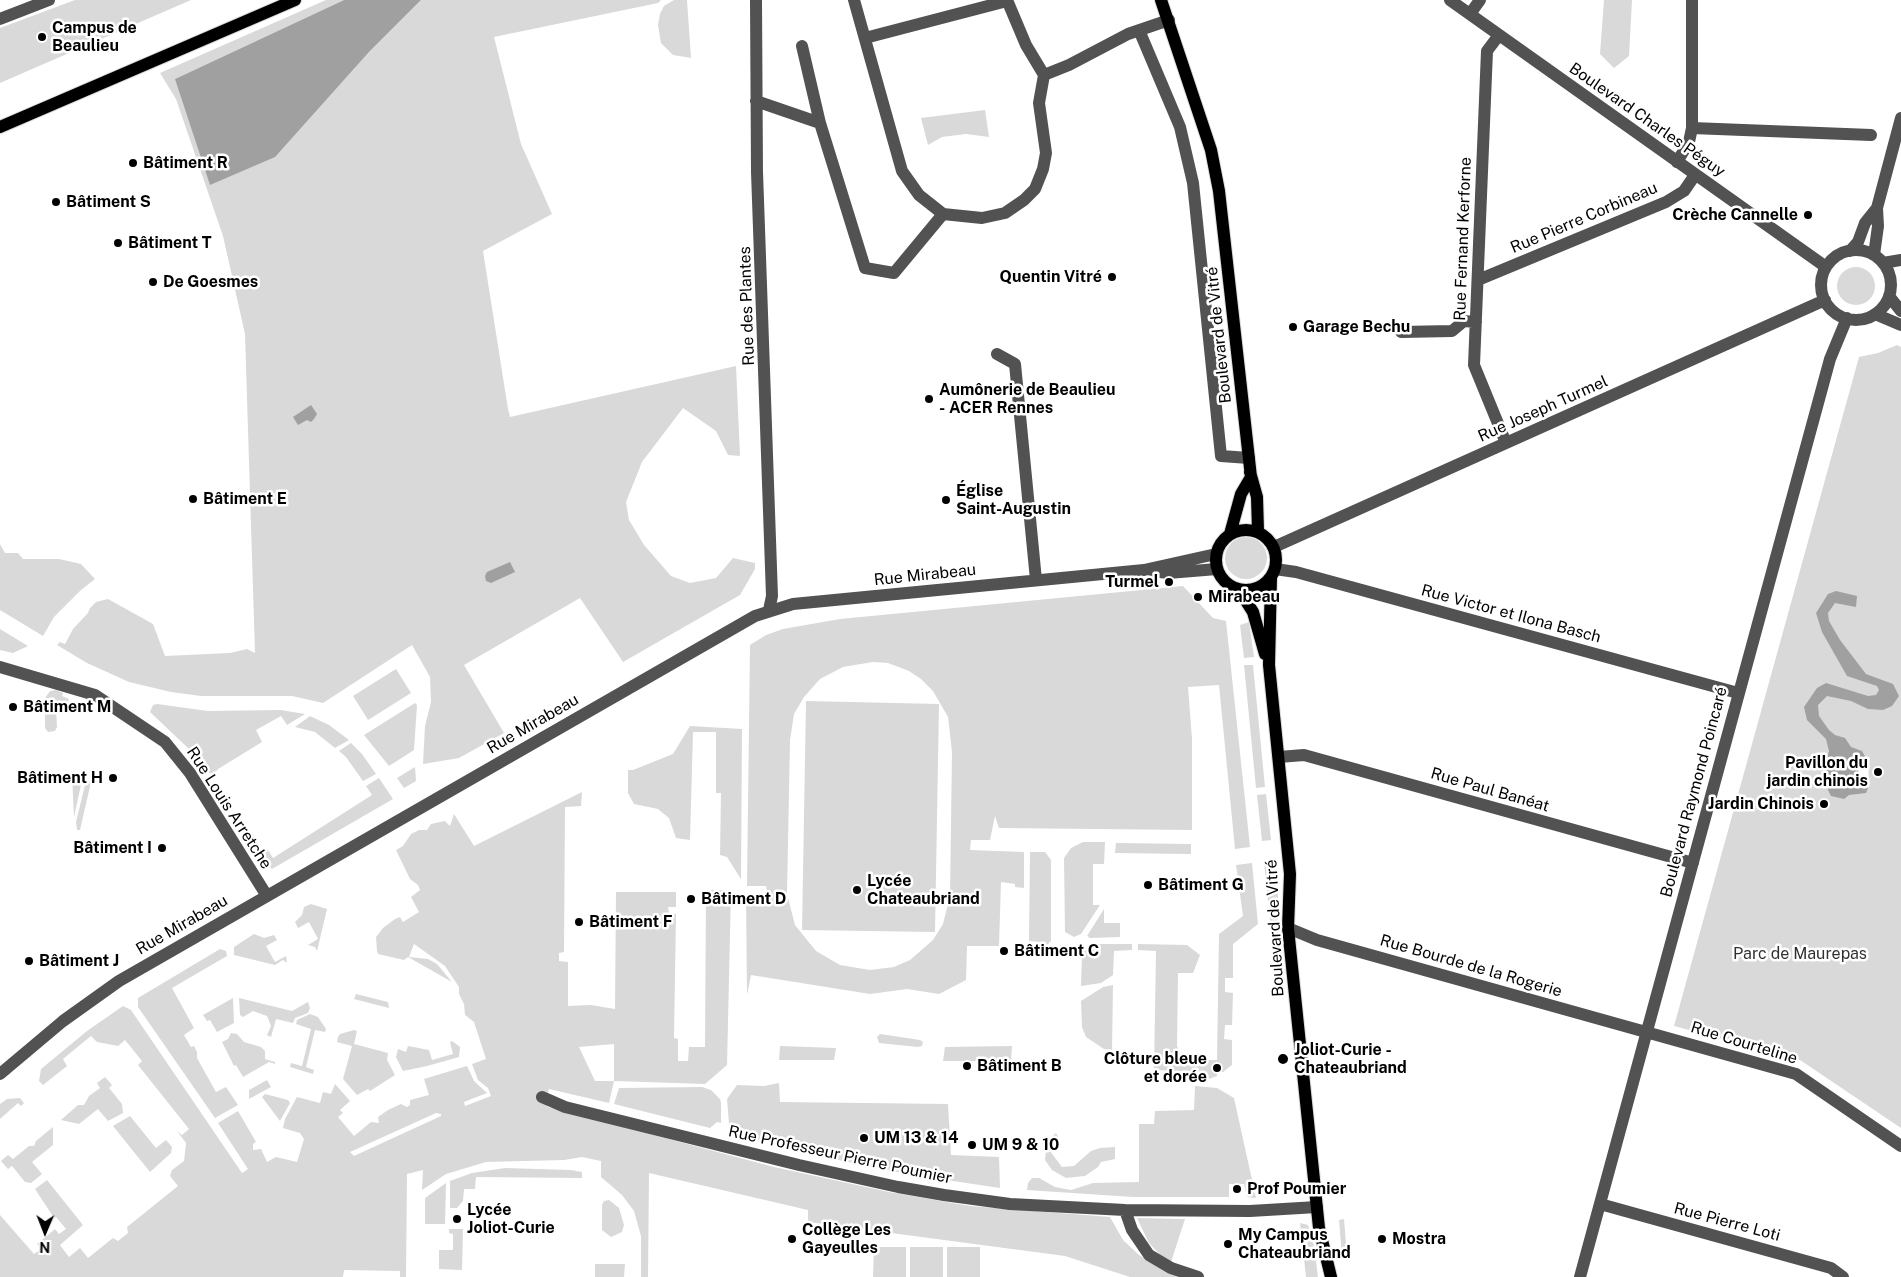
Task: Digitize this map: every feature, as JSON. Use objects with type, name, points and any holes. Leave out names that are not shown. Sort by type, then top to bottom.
[{"type":"main road","points":[[0,127],[295,0]]},
{"type":"main road","name":"Boulevard de Vitré","points":[[1161,0],[1211,150],[1219,191],[1251,476],[1258,497],[1258,531]]},
{"type":"main road","points":[[1230,534],[1241,494],[1251,476]]},
{"type":"main road","points":[[1217,569],[1216,554],[1219,545],[1230,534],[1245,529],[1258,531],[1266,537],[1274,548]]},
{"type":"main road","name":"Boulevard de Vitré","points":[[1274,548],[1276,558],[1273,573],[1269,665],[1290,874],[1288,928],[1319,1228],[1331,1277]]},
{"type":"main road","name":"Boulevard de Vitré","points":[[1217,569],[1229,585],[1238,590],[1253,612],[1269,665]]},
{"type":"main road","points":[[1238,590],[1255,589],[1273,573]]},
{"type":"street","points":[[0,19],[49,0]]},
{"type":"street","name":"Rue des Plantes","points":[[756,0],[756,101],[772,596],[769,610]]},
{"type":"street","points":[[854,0],[902,171],[919,195],[943,214],[982,218],[1005,213],[1024,200],[1034,189],[1043,169],[1046,153],[1039,103],[1044,75],[1026,45],[1007,1],[865,38]]},
{"type":"street","name":"Boulevard Charles Péguy","points":[[1450,0],[1826,267]]},
{"type":"street","points":[[1470,14],[1480,0]]},
{"type":"street","points":[[1677,162],[1689,142],[1692,128],[1692,0]]},
{"type":"street","points":[[1044,75],[1069,65],[1139,30],[1168,20]]},
{"type":"street","points":[[1139,30],[1180,127],[1193,183],[1221,456],[1249,458]]},
{"type":"street","name":"Rue Fernand Kerforne","points":[[1498,35],[1486,51],[1474,365],[1506,443]]},
{"type":"street","points":[[802,46],[820,123],[864,268],[894,272],[943,214]]},
{"type":"street","points":[[756,101],[820,123]]},
{"type":"street","points":[[1901,118],[1877,208],[1878,259],[1901,311]]},
{"type":"street","points":[[1692,128],[1871,134]]},
{"type":"street","name":"Rue Pierre Corbineau","points":[[1478,280],[1666,202],[1684,191],[1695,175]]},
{"type":"street","points":[[1850,251],[1858,242],[1869,216],[1877,208]]},
{"type":"street","points":[[1901,260],[1878,259],[1862,251],[1850,251],[1836,256],[1826,267],[1821,287],[1825,300],[1833,311],[1847,318],[1861,319],[1875,314],[1884,306],[1890,289],[1901,272]]},
{"type":"street","name":"Rue Joseph Turmel","points":[[1274,548],[1825,300]]},
{"type":"street","points":[[1875,314],[1901,325]]},
{"type":"street","name":"Boulevard Raymond Poincaré","points":[[1580,1277],[1830,359],[1847,318]]},
{"type":"street","points":[[1401,332],[1452,331],[1464,322],[1476,322]]},
{"type":"street","points":[[997,354],[1015,364],[1036,580]]},
{"type":"street","name":"Rue Mirabeau","points":[[0,1074],[63,1021],[119,980],[755,616],[769,610],[800,604],[1144,570],[1216,554]]},
{"type":"street","name":"Rue Mirabeau","points":[[1144,570],[1168,573],[1217,569]]},
{"type":"street","name":"Rue Victor et Ilona Basch","points":[[1273,573],[1296,572],[1738,693]]},
{"type":"street","name":"Rue Louis Arretche","points":[[0,666],[95,695],[165,742],[190,774],[267,896]]},
{"type":"street","name":"Rue Paul Banéat","points":[[1279,757],[1304,755],[1692,864]]},
{"type":"street","name":"Rue Bourde de la Rogerie","points":[[1288,928],[1317,940],[1646,1032]]},
{"type":"street","name":"Rue Courteline","points":[[1646,1032],[1796,1074],[1901,1146]]},
{"type":"street","name":"Rue Professeur Pierre Poumier","points":[[542,1097],[565,1107],[790,1163],[898,1187],[1010,1204],[1125,1210],[1222,1212],[1317,1207]]},
{"type":"street","name":"Rue Pierre Loti","points":[[1600,1204],[1831,1268],[1843,1277]]},
{"type":"street","points":[[1125,1210],[1132,1230],[1149,1255],[1171,1268],[1198,1277]]},
{"type":"green space","name":"Campus de Beaulieu","points":[[75,0],[191,0],[0,83],[0,28]]},
{"type":"green space","points":[[326,0],[344,0],[175,79],[368,53],[421,0],[661,0],[658,3],[494,37],[521,144],[552,214],[483,251],[508,409],[510,417],[736,366],[740,456],[728,455],[716,431],[683,408],[642,462],[626,502],[629,520],[644,545],[671,576],[690,583],[716,578],[733,558],[755,563],[755,569],[740,595],[623,662],[580,598],[464,665],[504,733],[459,758],[423,764],[425,726],[431,702],[430,677],[412,645],[323,703],[292,696],[201,696],[171,692],[129,682],[87,663],[57,645],[60,642],[65,644],[73,629],[96,602],[108,599],[153,624],[165,656],[230,653],[247,649],[255,653],[245,334],[223,236],[176,99],[160,73]]},
{"type":"green space","points":[[674,0],[687,0],[691,58],[673,55],[661,43],[658,25],[660,14],[664,6]]},
{"type":"green space","points":[[1604,0],[1632,0],[1629,56],[1614,68],[1600,54]]},
{"type":"green space","points":[[985,110],[989,137],[966,134],[942,137],[928,145],[921,118]]},
{"type":"green space","points":[[1856,267],[1870,272],[1875,286],[1870,300],[1856,305],[1842,300],[1837,286],[1842,272]]},
{"type":"green space","name":"Parc de Maurepas","points":[[1897,345],[1901,347],[1901,1128],[1800,1060],[1674,1026],[1859,357],[1878,353]]},
{"type":"green space","points":[[1250,537],[1258,540],[1264,546],[1267,558],[1264,570],[1258,576],[1242,579],[1234,576],[1228,570],[1225,554],[1228,546],[1234,540]]},
{"type":"green space","points":[[0,544],[5,553],[18,553],[23,559],[59,559],[81,564],[95,579],[54,617],[43,636],[0,610]]},
{"type":"green space","points":[[1183,586],[1213,618],[1226,621],[1250,847],[1235,849],[1219,685],[1188,687],[1192,739],[1192,830],[999,828],[995,816],[990,840],[971,840],[970,850],[1024,852],[1024,888],[1015,887],[1015,884],[1001,882],[999,946],[967,946],[966,980],[939,994],[907,989],[870,994],[751,975],[747,995],[746,894],[766,894],[767,890],[766,886],[747,886],[750,645],[766,635],[783,629],[840,619]],"holes":[[[873,662],[888,663],[909,671],[921,679],[933,691],[948,717],[952,752],[950,896],[943,924],[933,940],[910,960],[894,967],[870,970],[840,965],[816,951],[795,925],[787,894],[790,740],[794,714],[804,697],[820,679],[843,667]]]},
{"type":"green space","points":[[1249,622],[1254,657],[1244,658],[1240,625]]},
{"type":"green space","points":[[0,629],[28,646],[13,653],[0,650]]},
{"type":"green space","points":[[1244,665],[1253,665],[1265,787],[1256,788]]},
{"type":"green space","points":[[396,669],[411,693],[368,720],[353,696]]},
{"type":"green space","points":[[56,690],[63,693],[62,696],[69,699],[67,705],[73,707],[67,712],[66,707],[56,708],[57,727],[55,731],[48,732],[45,728],[45,698],[50,691]]},
{"type":"green space","points":[[806,701],[939,704],[935,932],[802,930]]},
{"type":"green space","points":[[415,703],[417,705],[414,750],[389,766],[364,735]]},
{"type":"green space","points":[[153,705],[208,711],[281,710],[305,714],[287,725],[281,716],[256,730],[262,742],[218,769],[215,773],[209,773],[208,767],[150,712]]},
{"type":"green space","points":[[310,716],[329,725],[349,740],[335,748],[315,732],[295,727]]},
{"type":"green space","points":[[690,726],[742,729],[741,879],[727,857],[720,855],[721,793],[716,793],[716,732],[693,732],[690,840],[676,838],[669,818],[658,809],[634,804],[628,793],[628,770],[633,770],[673,754]]},
{"type":"green space","points":[[351,743],[362,754],[376,774],[363,781],[346,757],[339,751]]},
{"type":"green space","points":[[415,767],[416,781],[404,788],[397,778]]},
{"type":"green space","points":[[72,775],[82,780],[74,817]]},
{"type":"green space","points":[[379,778],[393,799],[272,869],[261,853],[268,850],[273,858],[372,795],[366,786]]},
{"type":"green space","points":[[86,781],[91,782],[80,830],[77,830],[76,822]]},
{"type":"green space","points":[[582,792],[581,806],[565,807],[564,952],[559,953],[559,961],[568,962],[568,1006],[591,1005],[615,1009],[616,892],[676,892],[676,907],[668,907],[669,913],[676,914],[674,1038],[678,1039],[678,1061],[688,1061],[689,1047],[705,1047],[706,890],[731,890],[727,1065],[705,1084],[614,1081],[609,1103],[549,1089],[545,1103],[548,1107],[774,1167],[889,1192],[970,1206],[1110,1217],[1123,1240],[1139,1255],[1172,1274],[1182,1277],[1130,1277],[1065,1256],[808,1222],[808,1210],[649,1173],[648,1277],[641,1277],[641,1236],[634,1211],[622,1195],[601,1177],[601,1161],[582,1157],[564,1160],[486,1162],[446,1174],[422,1190],[423,1170],[407,1174],[406,1277],[400,1277],[400,1271],[344,1270],[343,1277],[0,1277],[0,1215],[34,1254],[41,1249],[37,1244],[55,1229],[59,1234],[66,1229],[56,1217],[54,1218],[35,1189],[47,1180],[83,1225],[60,1245],[69,1257],[80,1248],[88,1258],[113,1238],[118,1241],[128,1233],[127,1227],[178,1186],[170,1176],[172,1170],[184,1161],[186,1143],[177,1131],[182,1135],[189,1129],[138,1065],[142,1061],[125,1040],[118,1046],[97,1042],[91,1036],[63,1059],[67,1066],[43,1085],[39,1081],[41,1069],[87,1031],[123,1006],[131,1010],[242,1173],[248,1169],[218,1123],[238,1111],[256,1142],[253,1144],[253,1150],[261,1149],[267,1162],[276,1157],[297,1162],[304,1139],[300,1133],[283,1128],[285,1119],[297,1097],[320,1103],[323,1092],[331,1094],[335,1084],[350,1101],[340,1110],[343,1113],[338,1117],[354,1136],[371,1122],[379,1123],[378,1117],[388,1110],[401,1104],[407,1107],[410,1105],[410,1100],[429,1095],[424,1079],[467,1066],[474,1081],[487,1093],[464,1102],[465,1106],[491,1096],[488,1088],[478,1080],[472,1064],[486,1059],[474,1022],[465,1015],[459,987],[445,966],[414,944],[409,957],[428,959],[437,964],[452,982],[408,957],[404,960],[378,954],[376,937],[383,928],[395,919],[400,917],[403,922],[419,912],[411,897],[420,890],[418,885],[410,879],[396,850],[403,846],[411,834],[419,830],[427,830],[431,824],[445,821],[450,826],[454,814],[474,846]],"holes":[[[614,1044],[614,1081],[595,1081],[579,1047]],[[436,1113],[441,1114],[441,1116],[354,1156],[350,1152]]]},
{"type":"green space","points":[[1266,794],[1271,840],[1262,841],[1257,795]]},
{"type":"green space","points":[[1083,842],[1105,842],[1104,864],[1093,864],[1093,905],[1100,905],[1081,934],[1074,937],[1065,932],[1064,858],[1071,848]]},
{"type":"green space","points":[[1116,843],[1191,844],[1191,854],[1115,853]]},
{"type":"green space","points":[[1030,852],[1045,852],[1051,860],[1051,941],[1045,947],[1040,942],[1029,941]]},
{"type":"green space","points":[[1275,860],[1278,922],[1270,922],[1264,862]]},
{"type":"green space","points":[[1252,863],[1258,924],[1233,944],[1233,978],[1225,978],[1225,992],[1233,993],[1232,1025],[1225,1025],[1224,1039],[1232,1040],[1232,1065],[1223,1072],[1217,1072],[1217,1076],[1209,1079],[1178,1071],[1154,1070],[1156,951],[1138,950],[1138,944],[1187,945],[1200,955],[1193,973],[1178,973],[1177,1046],[1184,1060],[1217,1060],[1219,934],[1243,916],[1236,865]]},
{"type":"green space","points":[[311,904],[327,909],[317,951],[315,947],[308,945],[318,939],[309,922],[298,928],[295,922],[302,915],[304,907]]},
{"type":"green space","points":[[1104,909],[1104,923],[1120,923],[1120,937],[1090,938],[1087,936]]},
{"type":"green space","points":[[254,934],[264,938],[274,935],[277,940],[266,946],[275,962],[286,956],[287,963],[283,960],[275,965],[234,955],[234,947]]},
{"type":"green space","points":[[1092,944],[1132,944],[1132,950],[1114,951],[1113,975],[1101,983],[1081,986],[1082,954],[1085,948]]},
{"type":"green space","points":[[220,949],[226,951],[227,956],[172,988],[194,1028],[184,1035],[191,1047],[194,1046],[197,1058],[216,1092],[226,1087],[238,1105],[215,1118],[138,1007],[138,998]]},
{"type":"green space","points":[[1113,985],[1112,1050],[1104,1049],[1086,1037],[1082,1027],[1081,1001],[1103,987]]},
{"type":"green space","points":[[356,994],[388,1002],[389,1008],[354,999]]},
{"type":"green space","points":[[233,998],[234,1023],[217,1032],[210,1020],[207,1021],[203,1015]]},
{"type":"green space","points":[[239,998],[292,1011],[308,1002],[310,1008],[308,1013],[295,1018],[293,1023],[276,1019],[271,1037],[267,1035],[271,1026],[267,1016],[253,1011],[243,1017],[240,1015]]},
{"type":"green space","points":[[310,1014],[318,1017],[326,1029],[325,1032],[315,1030],[306,1067],[314,1070],[313,1074],[290,1067],[291,1063],[302,1066],[311,1029],[296,1024],[297,1020]]},
{"type":"green space","points":[[354,1030],[357,1031],[354,1044],[388,1053],[387,1060],[395,1075],[370,1091],[368,1089],[357,1095],[343,1079],[352,1046],[337,1042],[340,1034]]},
{"type":"green space","points":[[231,1033],[237,1034],[244,1042],[261,1047],[265,1051],[265,1059],[275,1062],[275,1064],[269,1062],[243,1077],[236,1065],[234,1066],[222,1042],[228,1039]]},
{"type":"green space","points":[[880,1034],[923,1042],[922,1046],[918,1047],[879,1043],[877,1037]]},
{"type":"green space","points":[[452,1041],[460,1047],[459,1057],[403,1071],[396,1057],[398,1049],[406,1052],[408,1046],[429,1050],[432,1060],[453,1054],[450,1042]]},
{"type":"green space","points":[[780,1046],[836,1048],[834,1060],[779,1060]]},
{"type":"green space","points":[[1012,1046],[1011,1061],[943,1061],[945,1047]]},
{"type":"green space","points":[[105,1077],[112,1085],[109,1088],[122,1104],[123,1113],[108,1121],[98,1109],[79,1124],[61,1120],[78,1105],[84,1105],[89,1096],[100,1088],[97,1083]]},
{"type":"green space","points":[[267,1080],[271,1087],[249,1099],[249,1090]]},
{"type":"green space","points":[[779,1083],[780,1102],[948,1104],[951,1155],[999,1157],[1000,1188],[913,1175],[843,1161],[743,1136],[739,1126],[729,1124],[727,1099],[737,1085],[764,1086]]},
{"type":"green space","points":[[1195,1086],[1217,1088],[1234,1098],[1256,1198],[1247,1197],[1244,1184],[1229,1184],[1229,1197],[1133,1197],[1027,1190],[1028,1183],[1032,1178],[1039,1178],[1055,1187],[1071,1190],[1093,1183],[1139,1182],[1139,1124],[1154,1124],[1155,1111],[1194,1110]]},
{"type":"green space","points":[[702,1087],[711,1090],[720,1099],[721,1103],[721,1123],[717,1122],[710,1128],[614,1104],[619,1088]]},
{"type":"green space","points":[[265,1094],[288,1100],[290,1103],[280,1121],[262,1097]]},
{"type":"green space","points":[[20,1098],[24,1103],[21,1106],[18,1103],[0,1119],[0,1104],[7,1099]]},
{"type":"green space","points":[[130,1116],[156,1148],[166,1140],[172,1147],[171,1153],[150,1172],[113,1126]]},
{"type":"green space","points":[[53,1127],[53,1145],[32,1162],[42,1174],[31,1183],[25,1182],[12,1166],[8,1169],[1,1161],[8,1155],[13,1159],[29,1146],[34,1146],[36,1141]]},
{"type":"green space","points":[[1056,1133],[1058,1137],[1051,1145],[1050,1151],[1062,1167],[1074,1166],[1091,1151],[1100,1148],[1115,1147],[1115,1159],[1101,1162],[1098,1167],[1085,1176],[1066,1178],[1052,1170],[1045,1160],[1047,1140]]},
{"type":"green space","points":[[505,1168],[571,1170],[582,1172],[582,1178],[476,1177],[475,1189],[464,1189],[463,1201],[457,1208],[450,1208],[450,1181],[472,1173]]},
{"type":"green space","points":[[446,1183],[445,1224],[425,1224],[425,1198]]},
{"type":"green space","points":[[609,1200],[619,1208],[624,1225],[622,1232],[611,1237],[602,1230],[602,1205],[604,1201]]},
{"type":"green space","points":[[1137,1218],[1185,1219],[1171,1262],[1165,1260],[1149,1243]]},
{"type":"green space","points":[[1344,1219],[1347,1256],[1342,1256],[1339,1220]]},
{"type":"green space","points":[[1300,1223],[1308,1225],[1314,1246],[1318,1277],[1306,1277]]},
{"type":"green space","points":[[449,1229],[463,1229],[462,1270],[439,1269],[439,1250],[453,1250],[453,1234],[449,1233]]},
{"type":"green space","points":[[874,1247],[906,1247],[906,1277],[873,1277]]},
{"type":"green space","points":[[910,1247],[943,1247],[943,1277],[910,1277]]},
{"type":"green space","points":[[947,1247],[980,1247],[980,1277],[947,1277]]},
{"type":"green space","points":[[595,1264],[625,1264],[624,1277],[595,1277]]},
{"type":"shaded area","points":[[344,0],[421,0],[368,53],[275,157],[210,185],[175,79]]},
{"type":"shaded area","points":[[311,405],[317,414],[314,419],[311,422],[307,420],[298,425],[293,417]]},
{"type":"shaded area","points":[[510,562],[515,572],[491,583],[486,581],[485,576],[487,572]]},
{"type":"shaded area","points":[[1836,591],[1857,596],[1856,607],[1835,603],[1828,613],[1829,621],[1840,640],[1866,674],[1893,684],[1899,696],[1892,706],[1883,710],[1868,709],[1851,701],[1827,696],[1818,705],[1819,716],[1829,730],[1835,735],[1845,738],[1851,747],[1862,751],[1867,760],[1868,788],[1866,793],[1849,795],[1844,799],[1831,796],[1828,790],[1825,766],[1829,751],[1826,739],[1807,720],[1804,707],[1817,688],[1826,683],[1868,696],[1876,695],[1879,690],[1877,686],[1847,676],[1822,632],[1816,613],[1828,594]]},
{"type":"pier","points":[[1858,758],[1868,758],[1869,786],[1859,787]]},
{"type":"place","name":"Campus de Beaulieu","points":[[42,37]]},
{"type":"place","name":"Bâtiment R","points":[[133,163]]},
{"type":"place","name":"Bâtiment S","points":[[56,202]]},
{"type":"place","name":"Crèche Cannelle","points":[[1808,215]]},
{"type":"place","name":"Bâtiment T","points":[[118,243]]},
{"type":"place","name":"Quentin Vitré","points":[[1112,277]]},
{"type":"place","name":"De Goesmes","points":[[153,282]]},
{"type":"place","name":"Garage Bechu","points":[[1293,327]]},
{"type":"place","name":"Aumônerie de Beaulieu - ACER Rennes","points":[[929,399]]},
{"type":"place","name":"Bâtiment E","points":[[193,499]]},
{"type":"place","name":"Église Saint-Augustin","points":[[946,500]]},
{"type":"place","name":"Turmel","points":[[1169,582]]},
{"type":"place","name":"Mirabeau","points":[[1198,597]]},
{"type":"place","name":"Bâtiment M","points":[[13,707]]},
{"type":"place","name":"Pavillon du jardin chinois","points":[[1878,772]]},
{"type":"place","name":"Bâtiment H","points":[[113,778]]},
{"type":"place","name":"Jardin Chinois","points":[[1824,804]]},
{"type":"place","name":"Bâtiment I","points":[[162,848]]},
{"type":"place","name":"Bâtiment G","points":[[1148,885]]},
{"type":"place","name":"Lycée Chateaubriand","points":[[857,890]]},
{"type":"place","name":"Bâtiment D","points":[[691,899]]},
{"type":"place","name":"Bâtiment F","points":[[579,922]]},
{"type":"place","name":"Bâtiment C","points":[[1004,951]]},
{"type":"place","name":"Bâtiment J","points":[[29,961]]},
{"type":"place","name":"Joliot-Curie - Chateaubriand","points":[[1283,1059]]},
{"type":"place","name":"Bâtiment B","points":[[967,1066]]},
{"type":"place","name":"Clôture bleue et dorée","points":[[1217,1068]]},
{"type":"place","name":"UM 13 & 14","points":[[864,1138]]},
{"type":"place","name":"UM 9 & 10","points":[[972,1145]]},
{"type":"place","name":"Prof Poumier","points":[[1237,1189]]},
{"type":"place","name":"Lycée Joliot-Curie","points":[[457,1219]]},
{"type":"place","name":"Collège Les Gayeulles","points":[[792,1239]]},
{"type":"place","name":"Mostra","points":[[1382,1239]]},
{"type":"place","name":"My Campus Chateaubriand","points":[[1228,1244]]}]
